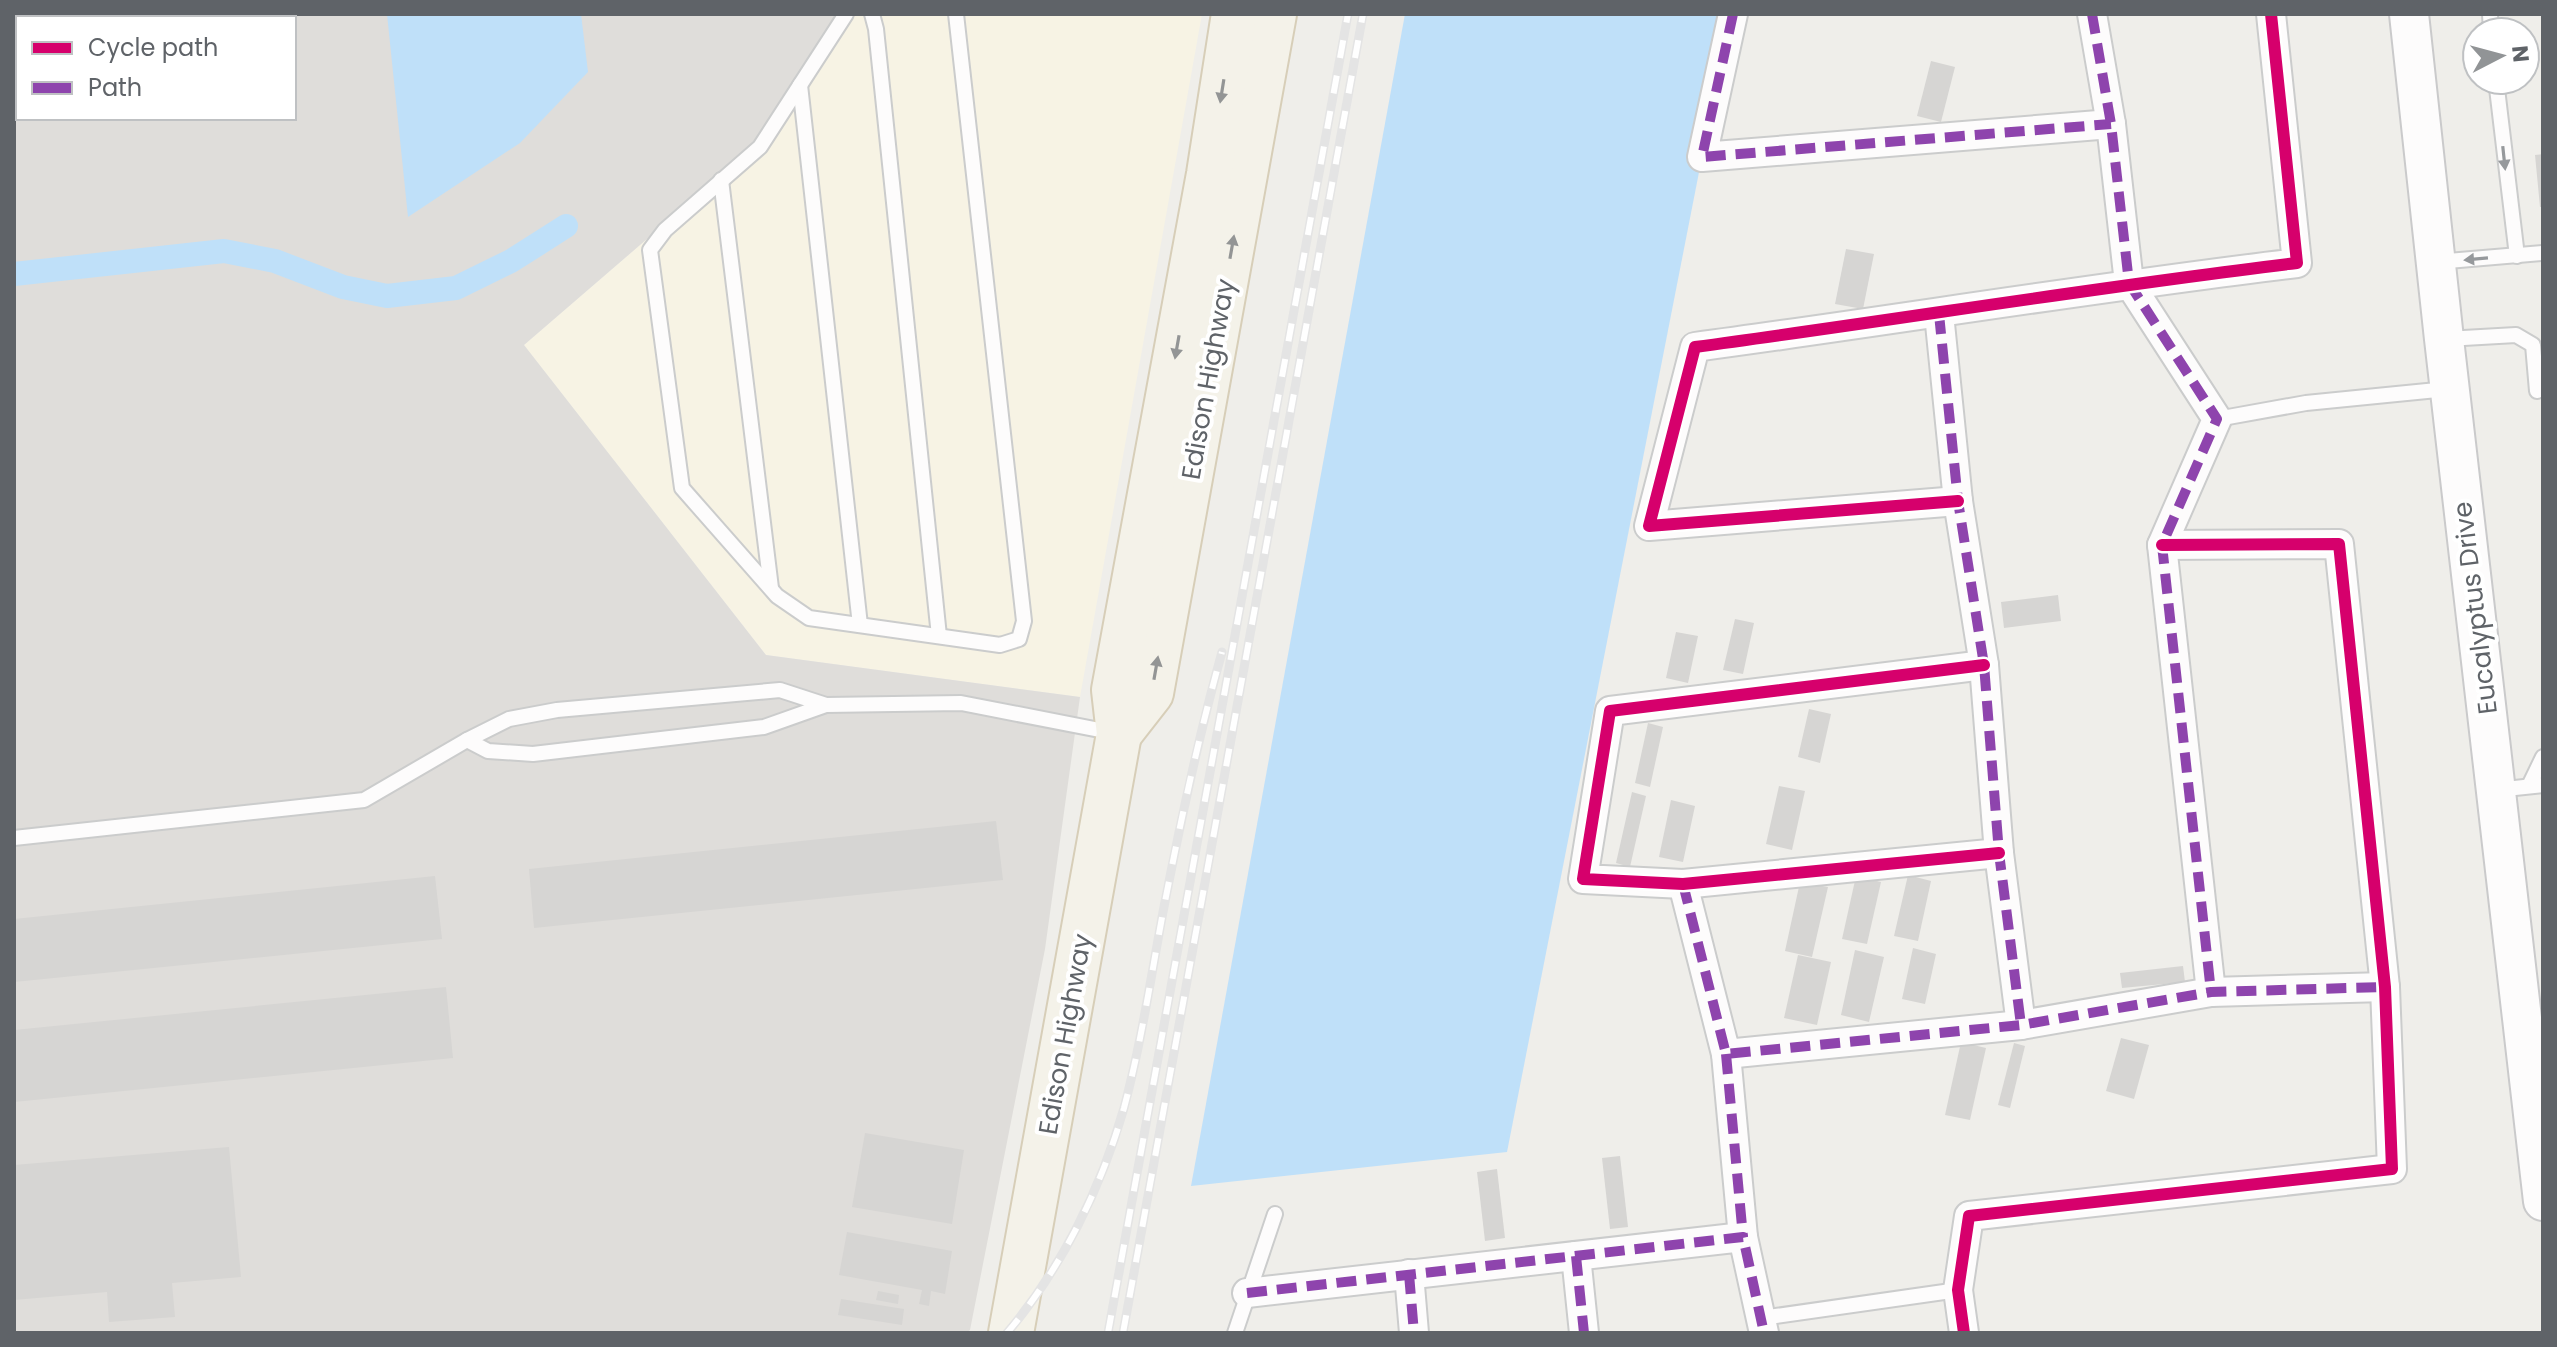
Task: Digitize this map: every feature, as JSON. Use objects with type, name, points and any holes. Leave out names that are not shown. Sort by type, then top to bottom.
[{"type":"main road","name":"Edison Highway","points":[[1011,1333],[1119,734],[1114,690],[1209,174],[1234,14]]},
{"type":"main road","name":"Edison Highway","points":[[1119,734],[1151,693],[1274,14]]},
{"type":"street","points":[[1733,14],[1702,157],[2111,124]]},
{"type":"street","points":[[2092,14],[2111,124],[2129,283],[2217,419],[2162,545],[2211,992]]},
{"type":"street","points":[[1958,501],[1649,526],[1695,347],[1939,314],[2129,283],[2297,263],[2271,14]]},
{"type":"street","name":"Eucalyptus Drive","points":[[2409,14],[2450,389],[2523,787],[2543,1201]]},
{"type":"street","points":[[1939,314],[1958,501],[1984,665],[1999,853],[2021,1025]]},
{"type":"street","points":[[1964,1333],[1958,1290],[1969,1216],[2392,1169],[2385,987],[2339,544],[2162,545]]},
{"type":"street","points":[[1984,665],[1610,711],[1583,879],[1683,884],[1999,853]]},
{"type":"street","points":[[1683,884],[1726,1054],[1743,1237],[1763,1325]]},
{"type":"street","points":[[1726,1054],[2021,1025],[2211,992],[2385,987]]},
{"type":"street","points":[[1247,1293],[1743,1237]]},
{"type":"street","points":[[1576,1256],[1584,1333]]},
{"type":"street","points":[[1409,1274],[1414,1333]]},
{"type":"lane","points":[[846,14],[760,147],[665,230],[650,250],[682,488],[771,588],[809,618],[1000,645],[1019,639],[1024,621],[956,14]]},
{"type":"lane","points":[[872,14],[939,636]]},
{"type":"lane","points":[[800,85],[860,625]]},
{"type":"lane","points":[[2498,96],[2517,256]]},
{"type":"lane","points":[[721,180],[771,588]]},
{"type":"lane","points":[[2436,262],[2543,253]]},
{"type":"lane","points":[[2444,339],[2516,335],[2533,345],[2537,391]]},
{"type":"lane","points":[[2217,419],[2306,403],[2450,389]]},
{"type":"lane","points":[[14,838],[364,800],[509,719],[564,709],[780,690],[826,705]]},
{"type":"lane","points":[[467,740],[488,751],[533,754],[764,727],[826,705],[961,703],[1119,734]]},
{"type":"lane","points":[[2523,787],[2543,757]]},
{"type":"lane","points":[[1235,1333],[1275,1214]]},
{"type":"lane","points":[[1763,1325],[1958,1290]]},
{"type":"shaded area","points":[[14,14],[839,14],[756,145],[524,345],[766,655],[1080,697],[1045,949],[970,1330],[966,1333],[14,1333]]},
{"type":"shaded area","points":[[839,14],[1202,14],[1080,697],[766,655],[524,345],[756,145]]},
{"type":"water","points":[[387,14],[581,14],[588,72],[520,143],[408,217]]},
{"type":"water","points":[[1405,14],[1730,14],[1507,1152],[1191,1186]]},
{"type":"building","points":[[194,14],[194,16],[108,16]]},
{"type":"building","points":[[1931,61],[1955,67],[1941,122],[1917,116]]},
{"type":"building","points":[[2543,154],[2543,207],[2540,207],[2535,155]]},
{"type":"building","points":[[1846,249],[1874,254],[1863,309],[1835,304]]},
{"type":"building","points":[[2058,595],[2061,621],[2004,628],[2001,602]]},
{"type":"building","points":[[1735,619],[1754,623],[1743,674],[1723,670]]},
{"type":"building","points":[[1676,632],[1698,636],[1688,683],[1666,678]]},
{"type":"building","points":[[1809,709],[1831,714],[1820,763],[1798,757]]},
{"type":"building","points":[[1648,723],[1663,727],[1650,787],[1635,783]]},
{"type":"building","points":[[1779,786],[1805,791],[1792,850],[1766,844]]},
{"type":"building","points":[[1632,792],[1646,796],[1630,867],[1616,863]]},
{"type":"building","points":[[1671,800],[1695,806],[1683,862],[1659,857]]},
{"type":"building","points":[[996,821],[1003,880],[534,928],[529,869]]},
{"type":"building","points":[[1908,875],[1931,881],[1918,941],[1894,936]]},
{"type":"building","points":[[435,876],[442,939],[14,982],[14,919]]},
{"type":"building","points":[[1856,876],[1881,882],[1867,944],[1842,939]]},
{"type":"building","points":[[1800,882],[1828,887],[1812,957],[1785,951]]},
{"type":"building","points":[[1913,948],[1936,954],[1925,1004],[1902,999]]},
{"type":"building","points":[[1855,950],[1884,957],[1869,1022],[1841,1015]]},
{"type":"building","points":[[1798,955],[1831,962],[1817,1025],[1784,1018]]},
{"type":"building","points":[[2183,966],[2185,982],[2122,988],[2120,973]]},
{"type":"building","points":[[446,987],[453,1058],[14,1102],[14,1030]]},
{"type":"building","points":[[2121,1038],[2149,1045],[2134,1099],[2106,1091]]},
{"type":"building","points":[[1961,1042],[1986,1048],[1970,1120],[1945,1115]]},
{"type":"building","points":[[2014,1043],[2025,1046],[2010,1108],[1998,1105]]},
{"type":"building","points":[[865,1133],[964,1150],[952,1224],[852,1207]]},
{"type":"building","points":[[229,1147],[241,1277],[172,1283],[175,1317],[109,1322],[107,1292],[14,1300],[14,1165]]},
{"type":"building","points":[[1620,1156],[1628,1227],[1610,1229],[1602,1158]]},
{"type":"building","points":[[1497,1169],[1505,1238],[1485,1241],[1477,1172]]},
{"type":"building","points":[[847,1232],[952,1251],[945,1294],[931,1291],[929,1306],[919,1304],[922,1290],[839,1275]]},
{"type":"building","points":[[878,1291],[899,1295],[898,1304],[876,1300]]},
{"type":"building","points":[[841,1299],[904,1309],[902,1325],[838,1315]]},
{"type":"waterway","points":[[14,274],[224,251],[275,261],[343,287],[387,296],[456,288],[511,261],[566,226]]},
{"type":"railway","points":[[1108,1333],[1348,14]]},
{"type":"railway","points":[[1123,1333],[1363,14]]},
{"type":"railway","points":[[1007,1333],[1062,1255],[1091,1198],[1115,1138],[1136,1060],[1183,814],[1222,652]]},
{"type":"marked path","points":[[1733,14],[1702,157],[2111,124]]},
{"type":"marked path","points":[[2092,14],[2111,124],[2129,283],[2217,419],[2162,545],[2211,992]]},
{"type":"marked path","points":[[1939,314],[1958,501],[1984,665],[1999,853],[2021,1025]]},
{"type":"marked path","points":[[1683,884],[1726,1054],[2021,1025],[2211,992],[2385,987]]},
{"type":"marked path","points":[[1726,1054],[1743,1237]]},
{"type":"marked path","points":[[1247,1293],[1743,1237],[1764,1333]]},
{"type":"marked path","points":[[1576,1256],[1584,1333]]},
{"type":"marked path","points":[[1409,1274],[1414,1333]]},
{"type":"cycle path","points":[[1958,501],[1649,526],[1695,347],[2297,263],[2271,14]]},
{"type":"cycle path","points":[[1964,1333],[1958,1290],[1969,1216],[2392,1169],[2385,987],[2339,544],[2162,545]]},
{"type":"cycle path","points":[[1984,665],[1610,711],[1583,879],[1683,884],[1999,853]]}]
